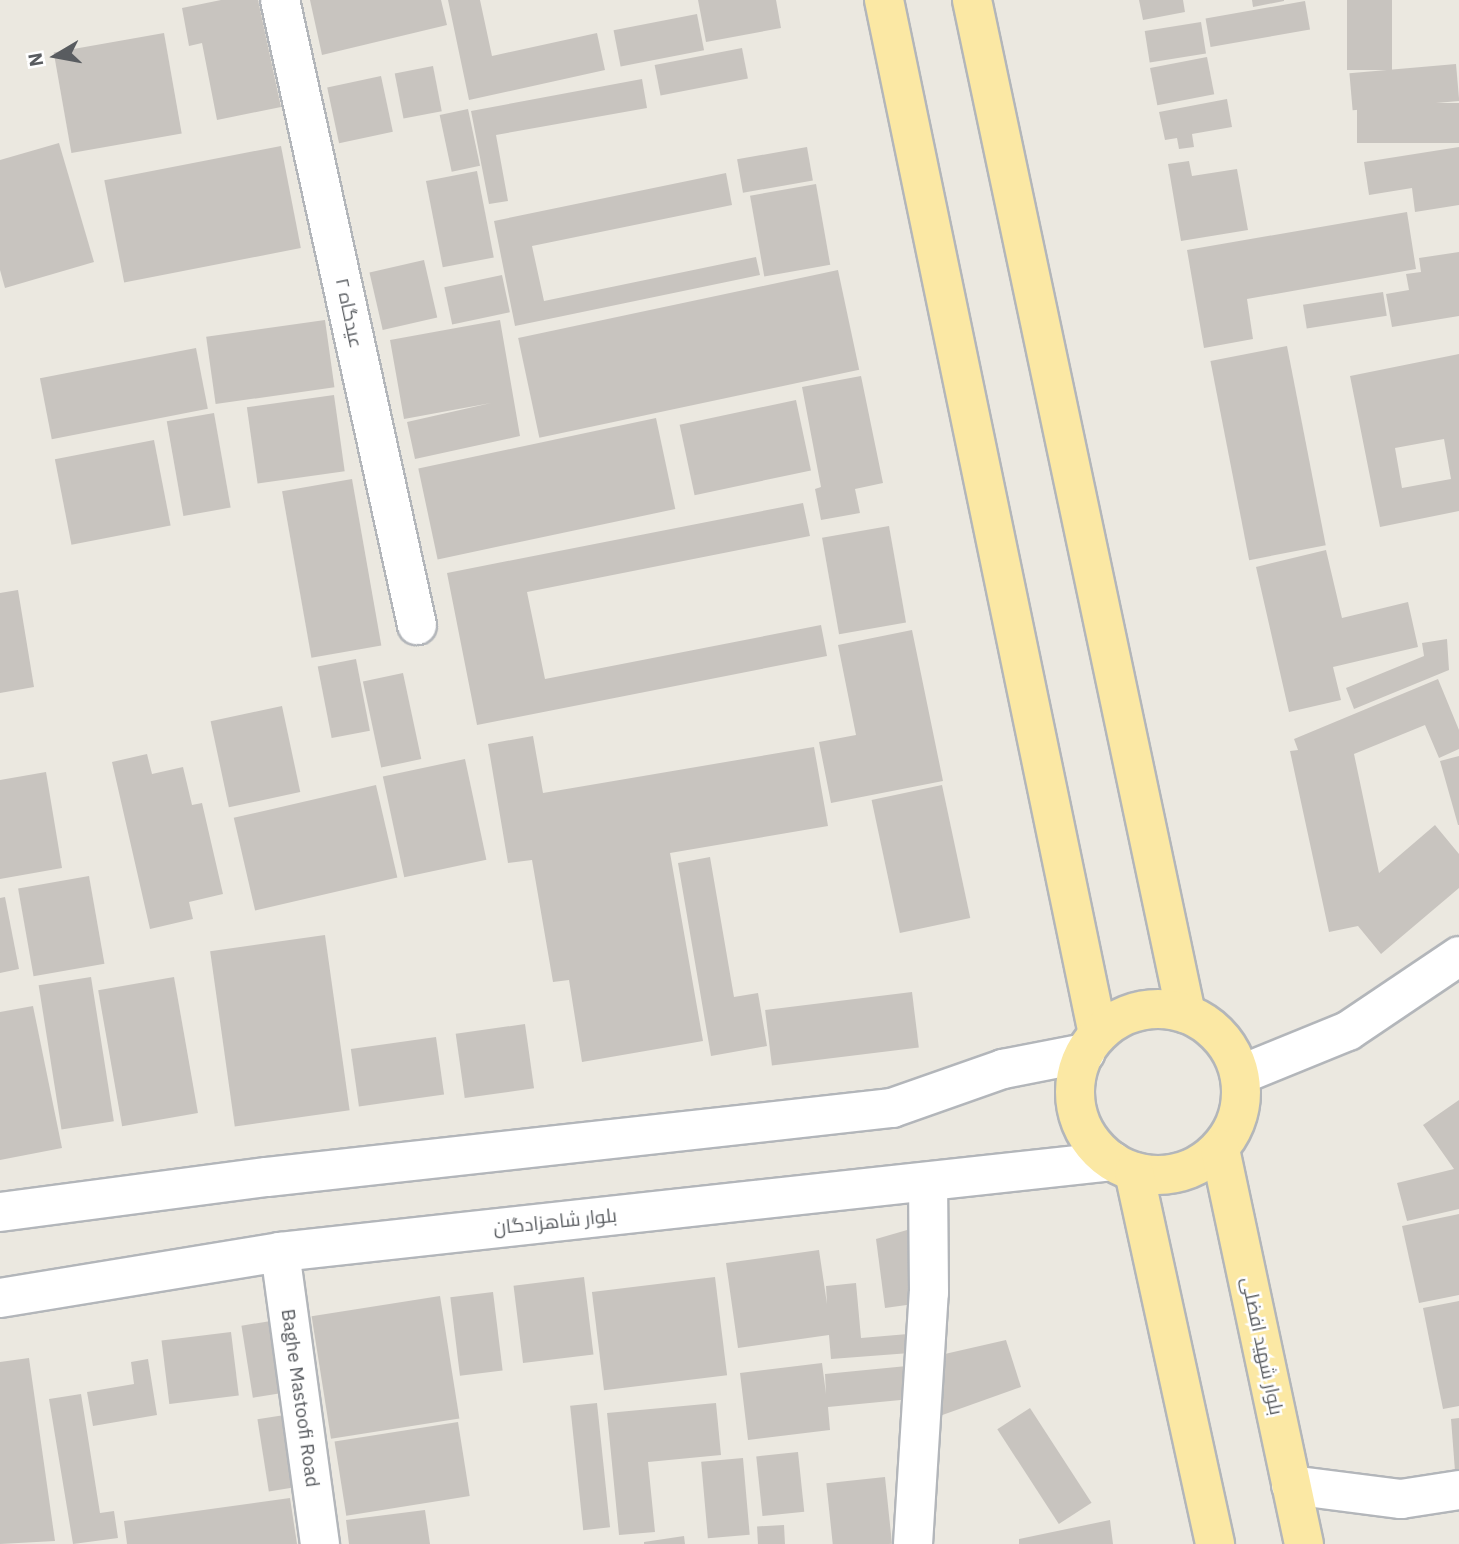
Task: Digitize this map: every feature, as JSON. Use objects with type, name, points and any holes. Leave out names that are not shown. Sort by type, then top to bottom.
[{"type":"main road","name":"عیدگاه ۲","points":[[280,0],[417,625]]},
{"type":"main road","points":[[884,0],[1092,1044],[1077,1076],[1076,1100],[1082,1124],[1123,1166],[1215,1544]]},
{"type":"main road","points":[[972,0],[1186,1013]]},
{"type":"main road","points":[[1240,1074],[1348,1031],[1459,956]]},
{"type":"main road","points":[[0,1212],[267,1177],[891,1108],[1003,1069],[1092,1044],[1139,1011],[1186,1013],[1211,1027],[1229,1048],[1240,1074],[1238,1114],[1220,1149],[1202,1164],[1180,1172],[1123,1166]]},
{"type":"main road","name":"بلوار شهید افضلی","points":[[1220,1149],[1304,1544]]},
{"type":"main road","name":"بلوار شاهزادگان","points":[[0,1298],[280,1252],[928,1182],[1123,1166]]},
{"type":"main road","points":[[914,1544],[929,1293],[928,1182]]},
{"type":"main road","name":"Baghe Mastoofi Road","points":[[280,1252],[320,1544]]},
{"type":"main road","points":[[1292,1485],[1401,1499],[1459,1490]]},
{"type":"building","points":[[221,0],[258,0],[281,107],[217,120],[202,43],[189,46],[182,8]]},
{"type":"building","points":[[310,0],[441,0],[447,25],[322,55]]},
{"type":"building","points":[[448,0],[480,0],[492,56],[597,33],[605,70],[469,100]]},
{"type":"building","points":[[698,0],[776,0],[781,28],[706,42]]},
{"type":"building","points":[[1139,0],[1183,0],[1185,12],[1143,20]]},
{"type":"building","points":[[1252,0],[1284,0],[1284,1],[1253,7]]},
{"type":"building","points":[[1347,0],[1392,0],[1392,70],[1347,70]]},
{"type":"building","points":[[1305,1],[1310,30],[1211,47],[1206,19]]},
{"type":"building","points":[[697,14],[704,50],[621,67],[614,30]]},
{"type":"building","points":[[1201,22],[1206,54],[1150,63],[1145,31]]},
{"type":"building","points":[[164,33],[182,133],[71,153],[54,52]]},
{"type":"building","points":[[742,48],[748,78],[661,95],[655,65]]},
{"type":"building","points":[[1207,57],[1214,94],[1157,105],[1150,68]]},
{"type":"building","points":[[1456,64],[1459,101],[1353,110],[1349,73]]},
{"type":"building","points":[[433,66],[442,111],[403,119],[395,73]]},
{"type":"building","points":[[381,76],[393,132],[339,143],[327,87]]},
{"type":"building","points":[[642,79],[647,108],[496,135],[508,201],[489,204],[471,111]]},
{"type":"building","points":[[1227,99],[1232,127],[1192,134],[1194,147],[1179,149],[1177,138],[1165,140],[1159,112]]},
{"type":"building","points":[[1357,103],[1459,103],[1459,143],[1357,143]]},
{"type":"building","points":[[468,109],[480,166],[452,172],[440,115]]},
{"type":"building","points":[[59,143],[94,262],[5,288],[0,270],[0,160]]},
{"type":"building","points":[[281,146],[301,248],[124,282],[104,180]]},
{"type":"building","points":[[807,147],[813,180],[743,193],[737,159]]},
{"type":"building","points":[[1459,147],[1459,205],[1415,212],[1412,188],[1369,195],[1364,162]]},
{"type":"building","points":[[1189,161],[1192,176],[1237,169],[1248,230],[1181,241],[1168,164]]},
{"type":"building","points":[[477,171],[494,257],[443,267],[426,181]]},
{"type":"building","points":[[726,173],[732,205],[532,246],[544,301],[756,257],[760,275],[515,326],[494,221]]},
{"type":"building","points":[[816,184],[830,265],[764,276],[750,196]]},
{"type":"building","points":[[1407,212],[1416,269],[1247,299],[1253,339],[1204,348],[1187,250]]},
{"type":"building","points":[[1459,252],[1459,316],[1392,327],[1386,294],[1409,290],[1406,274],[1421,272],[1419,258]]},
{"type":"building","points":[[424,260],[437,317],[383,330],[369,273]]},
{"type":"building","points":[[838,270],[859,370],[539,438],[518,338]]},
{"type":"building","points":[[502,275],[510,312],[452,324],[444,287]]},
{"type":"building","points":[[1383,292],[1387,316],[1307,328],[1303,305]]},
{"type":"building","points":[[325,320],[334,387],[216,404],[206,337]]},
{"type":"building","points":[[500,320],[520,436],[415,459],[407,422],[491,403],[404,419],[390,340]]},
{"type":"building","points":[[1287,346],[1326,545],[1249,560],[1210,361]]},
{"type":"building","points":[[196,348],[208,409],[52,439],[40,378]]},
{"type":"building","points":[[1459,354],[1459,511],[1380,527],[1350,376]],"holes":[[[1444,439],[1451,479],[1402,488],[1395,448]]]},
{"type":"building","points":[[861,376],[883,483],[855,489],[860,513],[821,520],[815,489],[821,487],[802,387]]},
{"type":"building","points":[[334,395],[345,471],[258,483],[247,407]]},
{"type":"building","points":[[796,400],[811,470],[695,495],[680,425]]},
{"type":"building","points":[[214,413],[231,508],[183,516],[167,421]]},
{"type":"building","points":[[656,418],[675,509],[438,559],[418,469]]},
{"type":"building","points":[[154,440],[171,525],[71,545],[55,459]]},
{"type":"building","points":[[352,479],[381,645],[311,658],[282,491]]},
{"type":"building","points":[[803,503],[810,536],[527,592],[545,679],[821,625],[827,656],[477,725],[447,573]]},
{"type":"building","points":[[889,526],[906,623],[839,634],[822,538]]},
{"type":"building","points":[[1326,550],[1342,618],[1408,602],[1418,647],[1333,667],[1341,700],[1289,712],[1256,567]]},
{"type":"building","points":[[18,590],[34,687],[0,693],[0,593]]},
{"type":"building","points":[[912,630],[943,781],[831,803],[819,742],[856,735],[838,645]]},
{"type":"building","points":[[1447,639],[1449,670],[1354,709],[1346,688],[1424,656],[1422,643]]},
{"type":"building","points":[[356,659],[370,731],[332,738],[318,666]]},
{"type":"building","points":[[403,673],[421,759],[381,768],[363,682]]},
{"type":"building","points":[[1438,679],[1459,730],[1459,749],[1439,758],[1425,725],[1354,754],[1379,873],[1435,825],[1459,854],[1459,888],[1381,954],[1358,926],[1329,932],[1290,751],[1298,750],[1294,739]]},
{"type":"building","points":[[282,706],[300,792],[229,807],[211,721]]},
{"type":"building","points":[[533,736],[543,793],[814,747],[828,826],[670,853],[703,1041],[582,1062],[569,980],[553,982],[532,860],[508,863],[488,744]]},
{"type":"building","points":[[147,754],[152,774],[183,767],[192,805],[202,803],[223,894],[189,902],[193,919],[150,929],[112,762]]},
{"type":"building","points":[[1459,756],[1459,825],[1458,825],[1440,761]]},
{"type":"building","points":[[465,759],[486,860],[404,877],[383,776]]},
{"type":"building","points":[[46,772],[62,868],[0,879],[0,780]]},
{"type":"building","points":[[376,785],[397,878],[255,910],[234,818]]},
{"type":"building","points":[[942,785],[970,918],[900,933],[872,800]]},
{"type":"building","points":[[710,857],[734,997],[758,993],[767,1046],[711,1056],[678,863]]},
{"type":"building","points":[[89,876],[104,964],[34,976],[18,889]]},
{"type":"building","points":[[5,897],[19,969],[0,973],[0,898]]},
{"type":"building","points":[[325,935],[350,1110],[235,1126],[210,951]]},
{"type":"building","points":[[91,977],[114,1121],[61,1129],[39,985]]},
{"type":"building","points":[[174,977],[198,1113],[122,1126],[98,990]]},
{"type":"building","points":[[912,992],[919,1048],[772,1066],[765,1010]]},
{"type":"building","points":[[33,1006],[62,1148],[0,1160],[0,1012]]},
{"type":"building","points":[[525,1024],[534,1088],[465,1098],[456,1034]]},
{"type":"building","points":[[436,1037],[444,1094],[359,1106],[351,1049]]},
{"type":"building","points":[[1459,1100],[1459,1209],[1407,1221],[1397,1183],[1454,1169],[1423,1125]]},
{"type":"building","points":[[1459,1214],[1459,1295],[1419,1303],[1402,1226]]},
{"type":"building","points":[[914,1228],[921,1303],[885,1308],[876,1239]]},
{"type":"building","points":[[819,1250],[827,1304],[826,1286],[856,1283],[861,1338],[908,1334],[910,1353],[831,1359],[829,1335],[738,1348],[726,1263]]},
{"type":"building","points":[[584,1277],[594,1354],[523,1363],[514,1286]]},
{"type":"building","points":[[715,1277],[727,1375],[604,1390],[592,1292]]},
{"type":"building","points":[[493,1292],[503,1370],[460,1376],[450,1297]]},
{"type":"building","points":[[440,1296],[459,1418],[331,1439],[312,1316]]},
{"type":"building","points":[[1459,1301],[1459,1406],[1443,1409],[1423,1308]]},
{"type":"building","points":[[277,1320],[288,1392],[253,1398],[241,1326]]},
{"type":"building","points":[[231,1332],[239,1396],[169,1404],[162,1341]]},
{"type":"building","points":[[1006,1340],[1021,1387],[934,1418],[936,1356]]},
{"type":"building","points":[[29,1358],[55,1541],[0,1544],[0,1362]]},
{"type":"building","points":[[148,1359],[157,1415],[93,1426],[87,1392],[134,1384],[131,1362]]},
{"type":"building","points":[[822,1363],[826,1394],[825,1374],[907,1366],[911,1399],[828,1407],[830,1430],[748,1440],[740,1373]]},
{"type":"building","points":[[81,1394],[100,1513],[114,1511],[118,1538],[73,1544],[49,1399]]},
{"type":"building","points":[[597,1403],[610,1527],[583,1530],[570,1406]]},
{"type":"building","points":[[716,1403],[721,1455],[648,1462],[655,1532],[619,1535],[607,1413]]},
{"type":"building","points":[[1030,1408],[1092,1503],[1059,1524],[997,1429]]},
{"type":"building","points":[[291,1414],[302,1486],[269,1491],[257,1419]]},
{"type":"building","points":[[1459,1418],[1459,1471],[1455,1471],[1451,1419]]},
{"type":"building","points":[[458,1422],[470,1496],[346,1516],[335,1442]]},
{"type":"building","points":[[798,1452],[804,1512],[763,1516],[756,1456]]},
{"type":"building","points":[[743,1458],[750,1535],[708,1538],[701,1462]]},
{"type":"building","points":[[885,1477],[892,1544],[833,1544],[826,1483]]},
{"type":"building","points":[[290,1498],[297,1544],[127,1544],[124,1521]]},
{"type":"building","points":[[425,1510],[430,1544],[349,1544],[346,1520]]},
{"type":"building","points":[[1110,1520],[1113,1544],[1019,1544],[1019,1539]]},
{"type":"building","points":[[784,1525],[785,1544],[758,1544],[757,1526]]},
{"type":"building","points":[[684,1536],[685,1544],[644,1544],[644,1542]]}]
